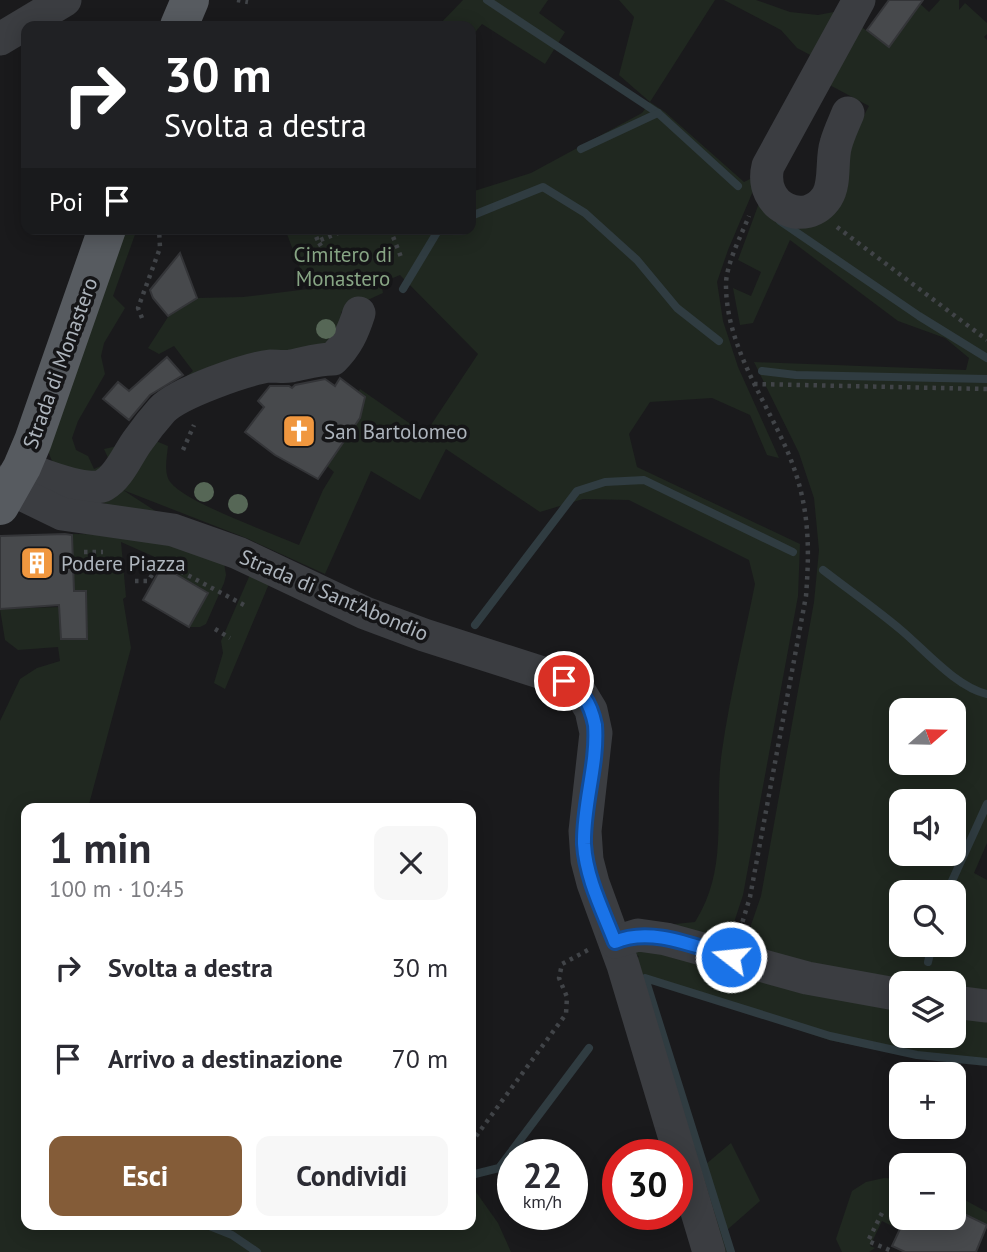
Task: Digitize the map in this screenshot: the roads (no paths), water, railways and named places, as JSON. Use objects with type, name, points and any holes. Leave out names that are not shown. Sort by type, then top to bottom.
[{"type":"main road","points":[[181,21],[190,0]]},
{"type":"main road","name":"Strada di Monastero","points":[[8,484],[105,235]]},
{"type":"street","points":[[31,21],[65,0]]},
{"type":"street","points":[[848,113],[836,144],[827,197],[805,212],[793,211],[778,204],[767,191],[765,179],[768,166],[859,0]]},
{"type":"street","points":[[0,40],[21,27]]},
{"type":"street","points":[[8,484],[41,475],[96,488],[104,485],[164,407],[204,385],[269,366],[288,367],[320,359],[333,359],[344,349],[353,333],[359,313]]},
{"type":"street","name":"Strada di Sant'Abondio","points":[[8,484],[52,510],[72,516],[173,530],[238,553],[365,613],[552,676],[577,687],[591,710],[596,733],[585,852],[709,1252]]},
{"type":"street","points":[[615,942],[638,934],[666,939],[807,978],[889,993]]},
{"type":"street","points":[[966,1003],[987,1006]]},
{"type":"waterway","points":[[487,0],[658,113],[738,186]]},
{"type":"waterway","points":[[581,149],[658,113]]},
{"type":"waterway","points":[[476,214],[543,187],[585,213],[637,260],[677,308],[719,341]]},
{"type":"waterway","points":[[780,221],[919,316],[987,358]]},
{"type":"waterway","points":[[403,289],[435,235]]},
{"type":"waterway","points":[[762,371],[796,375],[987,379]]},
{"type":"waterway","points":[[475,625],[577,491],[605,482],[644,480],[793,552]]},
{"type":"waterway","points":[[823,570],[892,622],[952,676],[987,694]]},
{"type":"waterway","points":[[952,880],[987,804]]},
{"type":"waterway","points":[[928,962],[929,957]]},
{"type":"waterway","points":[[731,1252],[645,978],[830,1036],[917,1055],[987,1062]]},
{"type":"waterway","points":[[476,1174],[499,1168],[589,1048]]},
{"type":"waterway","points":[[220,1230],[257,1252]]},
{"type":"place","name":"San Bartolomeo","points":[[299,431]]},
{"type":"place","name":"Podere Piazza","points":[[37,563]]},
{"type":"park label","name":"Cimitero di Monastero","points":[[343,266]]}]
